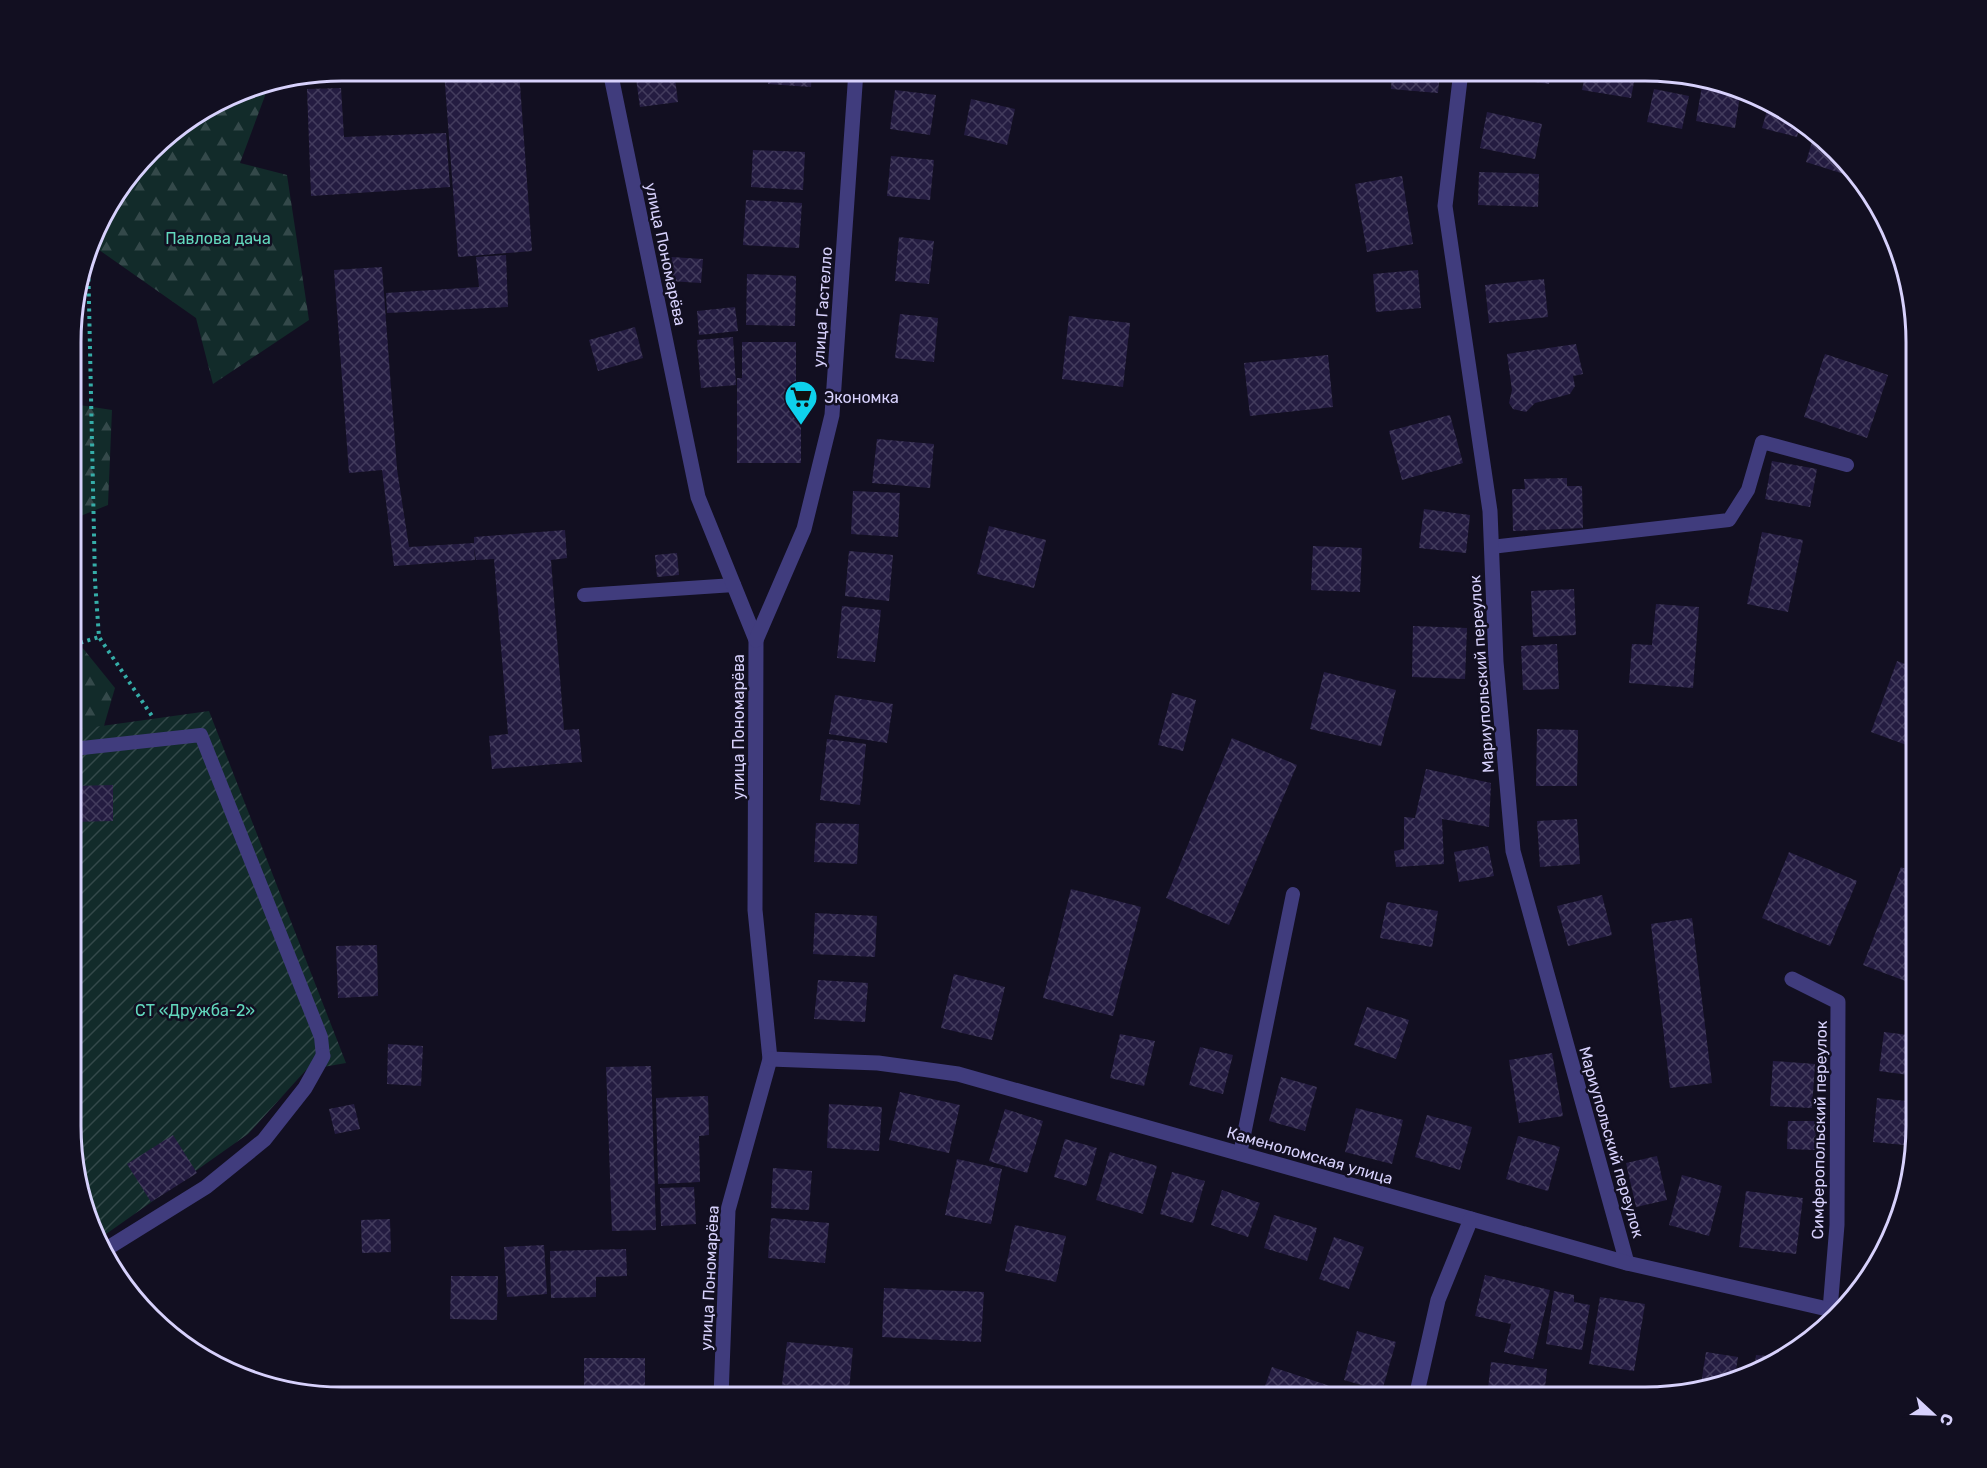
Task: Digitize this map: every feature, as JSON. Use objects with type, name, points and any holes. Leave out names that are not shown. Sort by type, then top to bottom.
[{"type":"street","name":"улица Пономарёва","points":[[612,81],[698,497],[756,640],[755,910],[770,1059],[728,1210],[721,1387]]},
{"type":"street","name":"улица Гастелло","points":[[756,640],[804,529],[832,415],[855,81]]},
{"type":"street","name":"Мариупольский переулок","points":[[1460,81],[1445,206],[1490,511],[1496,662],[1513,851],[1627,1263]]},
{"type":"street","name":"Симферопольский переулок","points":[[1792,979],[1838,1002],[1837,1225],[1833,1306]]},
{"type":"street","points":[[111,1246],[206,1187],[264,1140],[305,1088],[323,1056]]},
{"type":"street","name":"Каменоломская улица","points":[[770,1059],[878,1063],[958,1074],[1627,1263],[1830,1309]]},
{"type":"street","points":[[1418,1387],[1438,1300],[1471,1219]]},
{"type":"lane","points":[[1491,547],[1729,520],[1748,490],[1762,442],[1847,465]]},
{"type":"lane","points":[[584,595],[734,585]]},
{"type":"lane","points":[[81,748],[201,735],[321,1036],[323,1056]]},
{"type":"lane","points":[[1240,1154],[1293,894]]},
{"type":"path","points":[[89,281],[95,580],[99,637],[167,739]]},
{"type":"path","points":[[81,643],[99,637]]},
{"type":"green space","name":"Павлова дача","points":[[266,93],[240,163],[287,175],[309,320],[213,384],[196,318],[98,249],[125,197],[146,170],[170,146],[212,116],[242,101]]},
{"type":"green space","points":[[81,405],[112,410],[108,505],[81,516]]},
{"type":"green space","points":[[81,646],[115,688],[103,729],[81,729]]},
{"type":"green space","name":"СТ «Дружба-2»","points":[[209,711],[346,1063],[306,1070],[248,1134],[105,1235],[95,1210],[86,1177],[81,1126],[81,729]]},
{"type":"building","points":[[445,81],[520,81],[532,251],[458,257]]},
{"type":"building","points":[[636,81],[675,81],[678,102],[640,107]]},
{"type":"building","points":[[768,81],[811,81],[811,87],[768,84]]},
{"type":"building","points":[[1391,81],[1439,81],[1438,93],[1391,89]]},
{"type":"building","points":[[1527,81],[1549,81],[1549,84]]},
{"type":"building","points":[[1584,81],[1634,81],[1631,98],[1582,90]]},
{"type":"building","points":[[1702,87],[1739,99],[1735,128],[1696,121]]},
{"type":"building","points":[[341,88],[344,137],[446,133],[450,187],[311,196],[307,89]]},
{"type":"building","points":[[1654,89],[1689,96],[1682,129],[1647,122]]},
{"type":"building","points":[[895,90],[936,95],[930,135],[890,129]]},
{"type":"building","points":[[971,99],[1015,109],[1007,145],[964,135]]},
{"type":"building","points":[[1487,112],[1542,124],[1535,159],[1480,148]]},
{"type":"building","points":[[1767,112],[1798,131],[1797,137],[1762,128]]},
{"type":"building","points":[[1812,142],[1845,174],[1806,162]]},
{"type":"building","points":[[753,150],[805,152],[803,190],[751,187]]},
{"type":"building","points":[[891,156],[934,160],[930,200],[887,196]]},
{"type":"building","points":[[1479,172],[1539,174],[1538,207],[1478,205]]},
{"type":"building","points":[[1402,176],[1413,244],[1367,252],[1355,184]]},
{"type":"building","points":[[746,200],[802,203],[799,248],[743,245]]},
{"type":"building","points":[[899,237],[934,241],[929,284],[895,281]]},
{"type":"building","points":[[506,255],[508,307],[387,313],[386,293],[479,287],[476,257]]},
{"type":"building","points":[[671,257],[703,259],[701,283],[669,281]]},
{"type":"building","points":[[382,267],[397,469],[409,547],[474,543],[474,537],[565,530],[567,558],[551,560],[564,730],[579,729],[582,762],[492,769],[489,736],[508,734],[494,559],[476,560],[474,547],[475,560],[394,566],[382,470],[349,473],[334,270]]},
{"type":"building","points":[[1418,270],[1421,308],[1376,312],[1373,274]]},
{"type":"building","points":[[747,274],[796,276],[795,326],[746,325]]},
{"type":"building","points":[[1544,279],[1548,317],[1489,323],[1485,285]]},
{"type":"building","points":[[735,307],[738,331],[699,335],[697,311]]},
{"type":"building","points":[[900,314],[938,318],[934,362],[895,358]]},
{"type":"building","points":[[1069,316],[1130,323],[1123,387],[1062,379]]},
{"type":"building","points":[[635,327],[643,358],[598,371],[589,340]]},
{"type":"building","points":[[733,337],[736,385],[701,388],[697,340]]},
{"type":"building","points":[[742,342],[796,342],[796,381],[801,380],[801,463],[737,463],[737,378],[742,378]]},
{"type":"building","points":[[1576,344],[1583,374],[1573,376],[1575,386],[1570,394],[1535,403],[1526,412],[1513,409],[1509,403],[1512,390],[1507,354]]},
{"type":"building","points":[[1825,354],[1888,375],[1867,438],[1804,417]]},
{"type":"building","points":[[1328,355],[1333,407],[1250,416],[1244,363]]},
{"type":"building","points":[[1450,415],[1463,463],[1402,480],[1389,431]]},
{"type":"building","points":[[877,439],[934,444],[930,488],[872,483]]},
{"type":"building","points":[[1772,461],[1817,469],[1810,507],[1765,499]]},
{"type":"building","points":[[1567,478],[1567,486],[1582,486],[1583,528],[1513,531],[1512,489],[1525,489],[1524,479]]},
{"type":"building","points":[[853,491],[900,493],[898,537],[851,534]]},
{"type":"building","points":[[1424,509],[1470,515],[1466,553],[1419,548]]},
{"type":"building","points":[[989,526],[1046,540],[1034,588],[977,574]]},
{"type":"building","points":[[1762,532],[1803,540],[1788,612],[1747,604]]},
{"type":"building","points":[[1313,546],[1362,548],[1360,592],[1311,590]]},
{"type":"building","points":[[849,551],[893,555],[889,601],[845,596]]},
{"type":"building","points":[[677,553],[679,575],[657,577],[655,555]]},
{"type":"building","points":[[1574,589],[1576,635],[1533,637],[1531,591]]},
{"type":"building","points":[[1656,604],[1699,607],[1693,688],[1629,683],[1632,644],[1652,645]]},
{"type":"building","points":[[842,606],[881,610],[875,662],[837,658]]},
{"type":"building","points":[[1413,626],[1467,628],[1465,679],[1412,677]]},
{"type":"building","points":[[1557,644],[1559,689],[1523,690],[1521,646]]},
{"type":"building","points":[[1897,661],[1906,664],[1906,745],[1871,732]]},
{"type":"building","points":[[1324,672],[1396,690],[1381,746],[1310,729]]},
{"type":"building","points":[[1172,693],[1196,700],[1183,751],[1158,745]]},
{"type":"building","points":[[835,695],[893,704],[887,743],[829,734]]},
{"type":"building","points":[[1537,729],[1578,730],[1577,786],[1536,786]]},
{"type":"building","points":[[1232,738],[1297,765],[1229,925],[1166,898]]},
{"type":"building","points":[[827,739],[866,744],[860,805],[820,800]]},
{"type":"building","points":[[1426,769],[1491,783],[1489,827],[1442,819],[1444,864],[1396,867],[1394,851],[1404,849],[1404,817],[1415,818]]},
{"type":"building","points":[[113,785],[113,821],[81,822],[81,786]]},
{"type":"building","points":[[1577,819],[1580,864],[1540,867],[1537,821]]},
{"type":"building","points":[[816,823],[859,824],[857,864],[814,862]]},
{"type":"building","points":[[1488,846],[1494,876],[1459,882],[1454,852]]},
{"type":"building","points":[[1789,852],[1857,881],[1830,946],[1762,918]]},
{"type":"building","points":[[1901,867],[1906,869],[1906,981],[1863,965]]},
{"type":"building","points":[[1071,889],[1141,907],[1113,1016],[1043,998]]},
{"type":"building","points":[[1602,895],[1612,935],[1568,946],[1557,906]]},
{"type":"building","points":[[1387,902],[1438,911],[1432,947],[1380,938]]},
{"type":"building","points":[[815,913],[877,916],[875,957],[813,954]]},
{"type":"building","points":[[1692,918],[1712,1083],[1670,1088],[1651,924]]},
{"type":"building","points":[[377,945],[378,996],[338,998],[336,946]]},
{"type":"building","points":[[954,974],[1005,987],[992,1040],[941,1028]]},
{"type":"building","points":[[818,980],[868,983],[865,1022],[814,1019]]},
{"type":"building","points":[[1367,1007],[1409,1020],[1396,1059],[1354,1045]]},
{"type":"building","points":[[1884,1032],[1906,1035],[1906,1075],[1879,1071]]},
{"type":"building","points":[[1120,1034],[1155,1041],[1144,1086],[1110,1078]]},
{"type":"building","points":[[388,1044],[423,1046],[421,1086],[387,1084]]},
{"type":"building","points":[[1200,1047],[1233,1055],[1223,1094],[1189,1085]]},
{"type":"building","points":[[1552,1053],[1563,1116],[1519,1123],[1509,1060]]},
{"type":"building","points":[[1773,1061],[1815,1064],[1812,1108],[1770,1106]]},
{"type":"building","points":[[651,1066],[656,1230],[612,1231],[606,1067]]},
{"type":"building","points":[[1281,1077],[1317,1087],[1305,1131],[1269,1121]]},
{"type":"building","points":[[900,1092],[960,1105],[949,1153],[889,1140]]},
{"type":"building","points":[[708,1096],[709,1135],[699,1136],[700,1182],[658,1184],[656,1098]]},
{"type":"building","points":[[1877,1098],[1906,1101],[1905,1145],[1873,1142]]},
{"type":"building","points":[[354,1104],[360,1129],[335,1134],[329,1109]]},
{"type":"building","points":[[829,1104],[882,1107],[879,1151],[827,1148]]},
{"type":"building","points":[[1356,1108],[1403,1120],[1392,1164],[1345,1152]]},
{"type":"building","points":[[1005,1109],[1043,1121],[1027,1173],[989,1161]]},
{"type":"building","points":[[1427,1115],[1472,1127],[1460,1170],[1415,1157]]},
{"type":"building","points":[[1788,1121],[1816,1121],[1815,1150],[1787,1149]]},
{"type":"building","points":[[173,1135],[197,1173],[151,1202],[127,1164]]},
{"type":"building","points":[[1518,1136],[1560,1147],[1548,1191],[1506,1179]]},
{"type":"building","points":[[1065,1139],[1097,1148],[1086,1186],[1054,1177]]},
{"type":"building","points":[[1110,1152],[1157,1166],[1143,1214],[1096,1200]]},
{"type":"building","points":[[1657,1156],[1667,1200],[1636,1207],[1626,1163]]},
{"type":"building","points":[[957,1159],[1002,1169],[991,1224],[945,1215]]},
{"type":"building","points":[[773,1168],[812,1171],[809,1210],[771,1208]]},
{"type":"building","points":[[1172,1172],[1205,1181],[1193,1223],[1160,1214]]},
{"type":"building","points":[[1682,1175],[1722,1186],[1709,1236],[1669,1225]]},
{"type":"building","points":[[694,1187],[696,1224],[661,1226],[660,1188]]},
{"type":"building","points":[[1222,1190],[1260,1203],[1248,1237],[1211,1225]]},
{"type":"building","points":[[1746,1191],[1803,1198],[1796,1254],[1739,1247]]},
{"type":"building","points":[[1274,1215],[1317,1228],[1307,1261],[1264,1248]]},
{"type":"building","points":[[771,1218],[829,1223],[825,1263],[768,1258]]},
{"type":"building","points":[[390,1219],[391,1252],[362,1253],[361,1220]]},
{"type":"building","points":[[1015,1225],[1066,1236],[1056,1282],[1005,1271]]},
{"type":"building","points":[[1334,1237],[1364,1247],[1349,1289],[1319,1279]]},
{"type":"building","points":[[544,1245],[547,1294],[507,1297],[504,1247]]},
{"type":"building","points":[[626,1249],[627,1276],[596,1277],[596,1297],[551,1298],[550,1251]]},
{"type":"building","points":[[1485,1275],[1550,1290],[1533,1359],[1504,1352],[1511,1324],[1475,1316]]},
{"type":"building","points":[[451,1276],[498,1276],[497,1320],[450,1319]]},
{"type":"building","points":[[884,1288],[984,1292],[981,1342],[882,1337]]},
{"type":"building","points":[[1554,1291],[1574,1295],[1574,1302],[1590,1305],[1582,1350],[1546,1344]]},
{"type":"building","points":[[1600,1297],[1645,1304],[1634,1371],[1589,1364]]},
{"type":"building","points":[[1357,1331],[1396,1342],[1383,1387],[1368,1387],[1344,1380]]},
{"type":"building","points":[[787,1342],[853,1348],[849,1387],[782,1385]]},
{"type":"building","points":[[1706,1352],[1738,1357],[1736,1370],[1702,1381]]},
{"type":"building","points":[[1756,1355],[1768,1356],[1760,1360],[1755,1362]]},
{"type":"building","points":[[584,1358],[645,1358],[645,1387],[584,1387]]},
{"type":"building","points":[[1491,1362],[1547,1369],[1545,1387],[1488,1387]]},
{"type":"building","points":[[1272,1367],[1333,1387],[1265,1387]]},
{"type":"place","name":"Экономка","points":[[801,426]]}]
